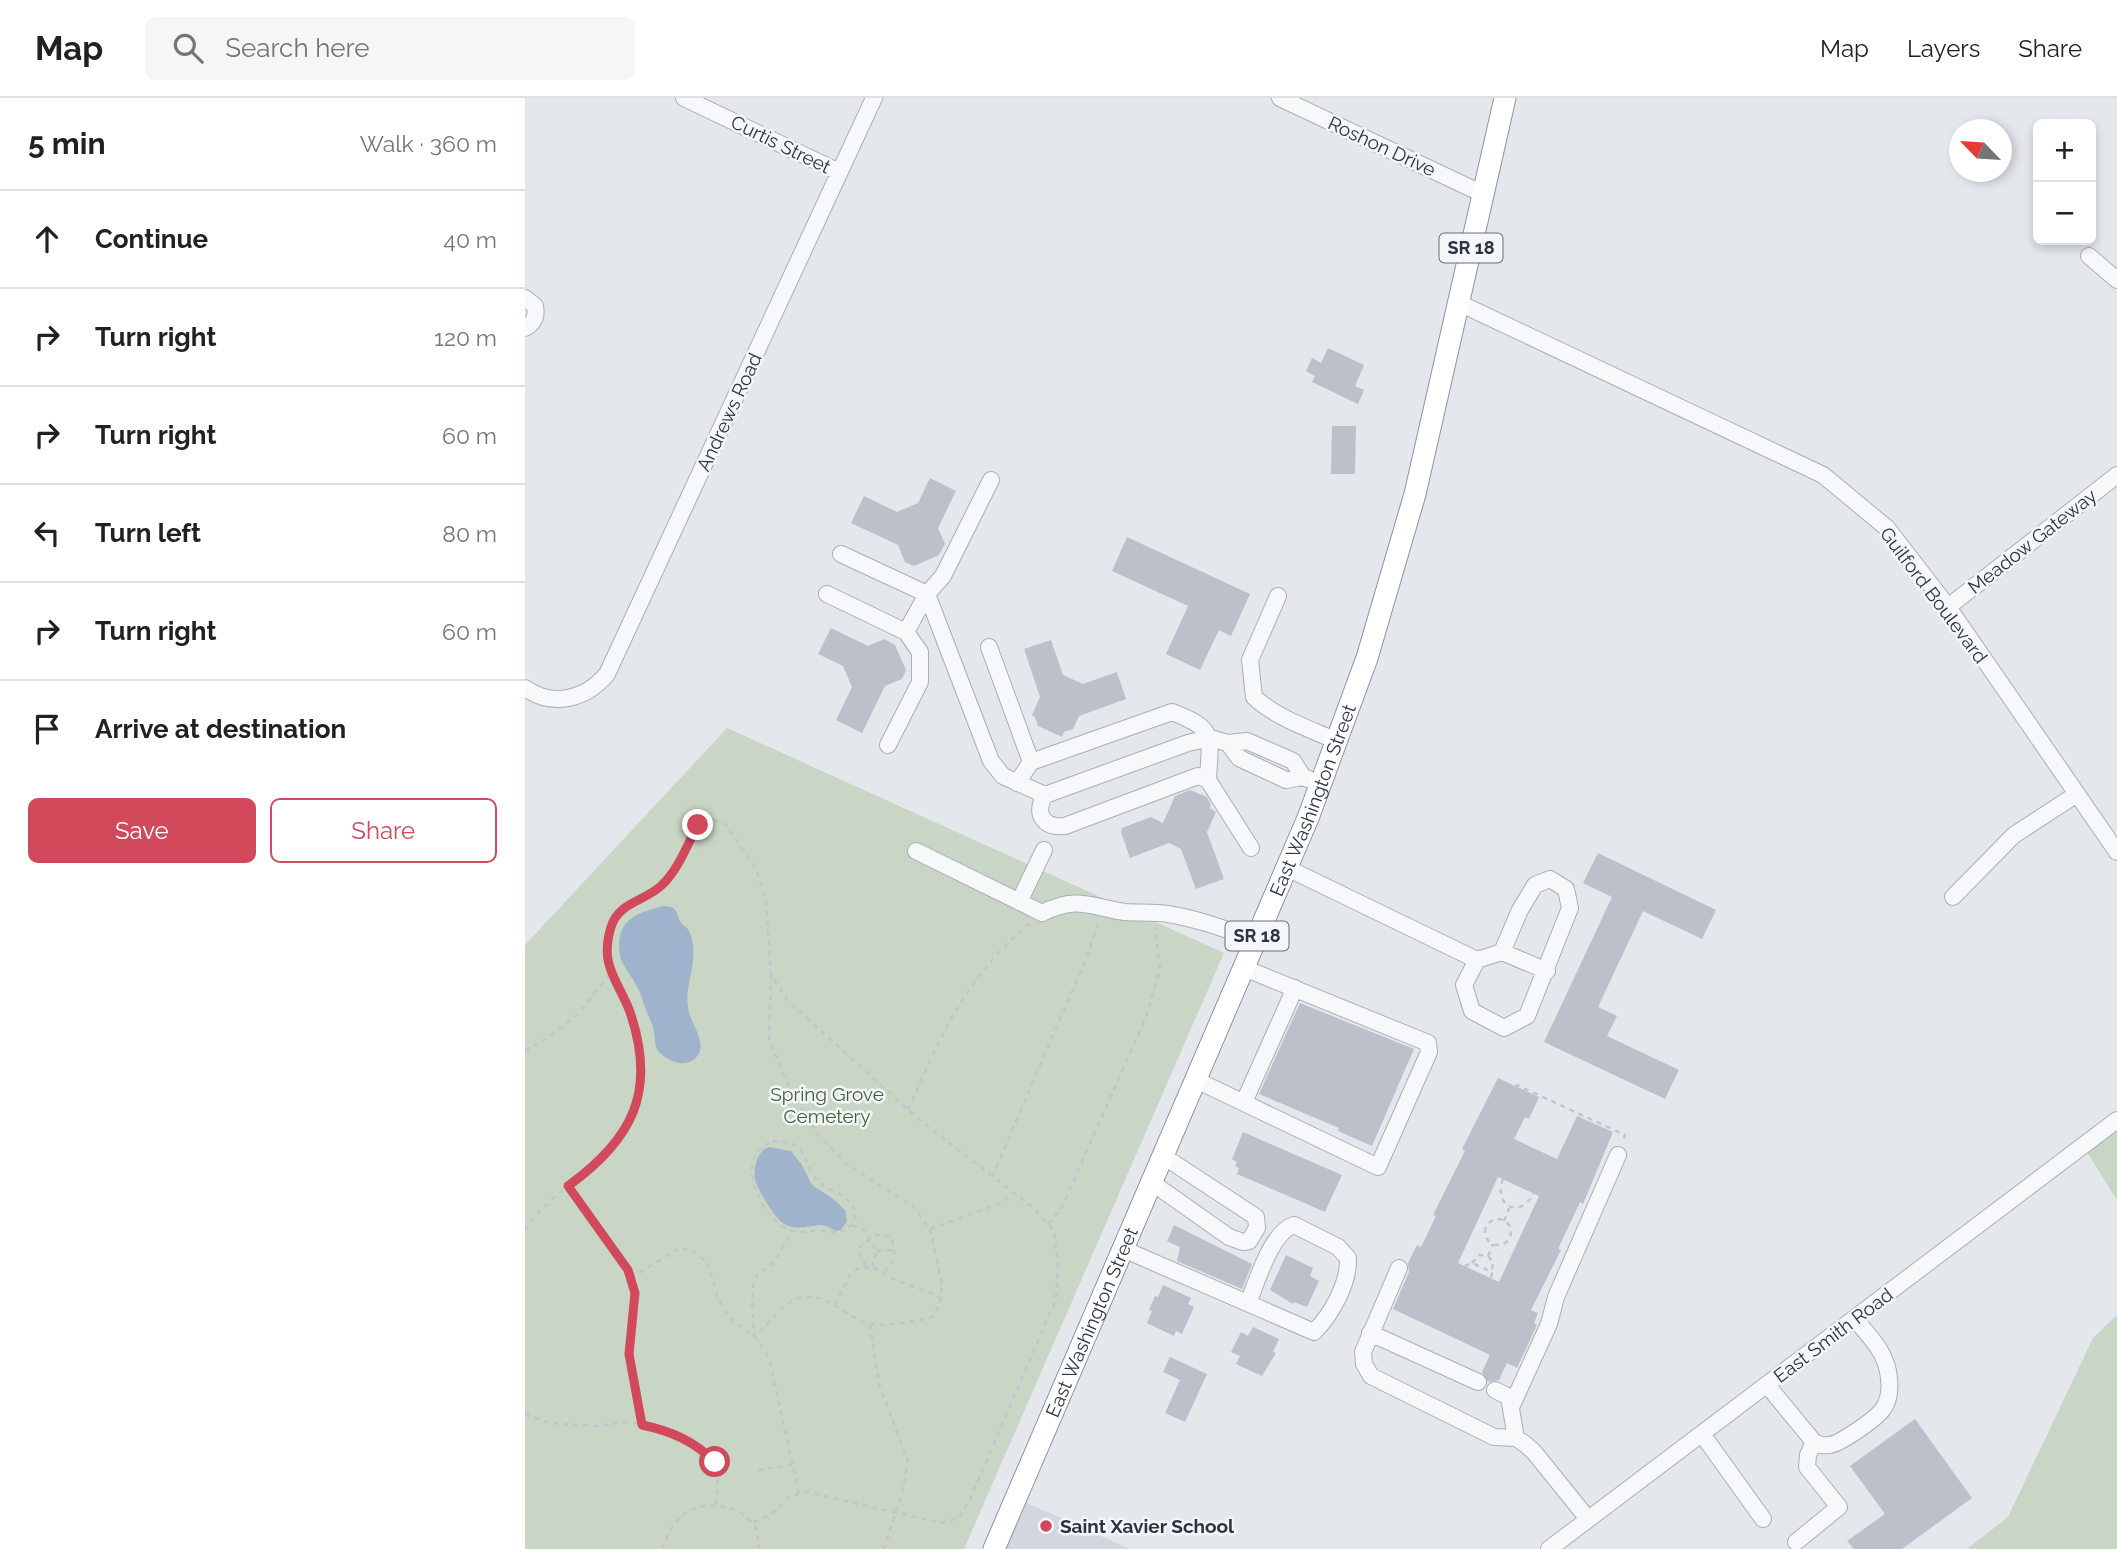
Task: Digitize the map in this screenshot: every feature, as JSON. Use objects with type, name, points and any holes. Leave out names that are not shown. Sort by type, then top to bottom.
[{"type":"highway","name":"East Washington Street","points":[[994,1549],[1287,868],[1312,780],[1337,741],[1367,658],[1415,494],[1505,98]]},
{"type":"street","name":"Curtis Street","points":[[684,98],[839,172]]},
{"type":"street","name":"Andrews Road","points":[[525,688],[543,697],[559,700],[585,694],[597,686],[607,674],[874,98]]},
{"type":"street","name":"Roshon Drive","points":[[1280,98],[1483,194]]},
{"type":"street","points":[[2089,256],[2117,280]]},
{"type":"street","points":[[525,298],[534,306],[535,315],[531,324],[525,328]]},
{"type":"street","name":"Guilford Boulevard","points":[[1459,303],[1823,475],[1887,528],[1948,607],[2117,852]]},
{"type":"street","name":"Meadow Gateway","points":[[1948,607],[2117,475]]},
{"type":"street","points":[[906,632],[927,594],[943,576],[991,480]]},
{"type":"street","points":[[841,554],[927,594],[991,761],[1003,776],[1045,795]]},
{"type":"street","points":[[827,594],[906,632],[920,652],[921,682],[888,745]]},
{"type":"street","points":[[1278,596],[1250,660],[1254,697],[1288,719],[1337,741]]},
{"type":"street","points":[[989,648],[1031,762]]},
{"type":"street","points":[[1017,783],[1031,762],[1172,712],[1191,719],[1210,738],[1208,780],[1251,848]]},
{"type":"street","points":[[1208,780],[1198,776],[1065,826],[1054,827],[1045,822],[1041,815],[1040,803],[1045,795],[1188,743],[1210,738],[1228,743],[1247,741],[1293,761],[1312,780]]},
{"type":"street","points":[[1954,897],[2014,835],[2077,793]]},
{"type":"street","points":[[1019,902],[1044,850]]},
{"type":"street","points":[[916,852],[1042,913],[1074,902],[1123,912],[1200,920],[1256,940]]},
{"type":"street","points":[[1287,868],[1477,960],[1502,952],[1547,971]]},
{"type":"street","points":[[1477,960],[1464,985],[1472,1012],[1504,1028],[1527,1016],[1570,908],[1566,889],[1550,879],[1535,885],[1520,909],[1502,952]]},
{"type":"street","points":[[1196,1080],[1378,1167],[1429,1052],[1428,1043],[1244,968]]},
{"type":"street","points":[[1244,1102],[1295,988]]},
{"type":"street","name":"East Smith Road","points":[[1549,1549],[2117,1120]]},
{"type":"street","points":[[1151,1182],[1229,1237],[1243,1242],[1249,1241],[1257,1228],[1256,1217],[1163,1156]]},
{"type":"street","points":[[1512,1405],[1549,1324],[1556,1297],[1618,1156]]},
{"type":"street","points":[[1123,1249],[1314,1332],[1325,1321],[1349,1273],[1348,1258],[1338,1247],[1294,1225],[1286,1227],[1271,1249],[1248,1303]]},
{"type":"street","points":[[1399,1268],[1363,1352],[1364,1364],[1371,1376],[1493,1437],[1516,1438],[1534,1452],[1588,1519]]},
{"type":"street","points":[[1767,1385],[1814,1442],[1822,1446],[1832,1445],[1846,1437],[1883,1409],[1890,1380],[1884,1354],[1855,1319]]},
{"type":"street","points":[[1370,1333],[1478,1382]]},
{"type":"street","points":[[1495,1390],[1509,1397],[1516,1438]]},
{"type":"street","points":[[1702,1434],[1763,1519]]},
{"type":"street","points":[[1795,1542],[1839,1507],[1807,1467],[1808,1455],[1814,1442]]},
{"type":"path","points":[[525,1230],[544,1205],[613,1148],[635,1114],[640,1087],[640,1052],[629,1011],[610,974],[607,949],[611,925],[623,908],[662,886],[678,864],[698,825],[712,819],[726,825],[755,867],[766,900],[771,975],[769,1039],[787,1083],[816,1132],[845,1163],[913,1206],[930,1229],[942,1284],[940,1305],[931,1318],[870,1324],[835,1305],[813,1297],[797,1298],[778,1310],[764,1330],[754,1336]]},
{"type":"path","points":[[992,1177],[1081,972],[1103,907]]},
{"type":"path","points":[[908,1110],[964,994],[998,952],[1042,913]]},
{"type":"path","points":[[1048,1224],[1062,1207],[1146,1017],[1160,970],[1152,914]]},
{"type":"path","points":[[525,1051],[577,1015],[610,974]]},
{"type":"path","points":[[751,1524],[774,1512],[790,1496],[808,1492],[941,1523],[959,1518],[971,1497],[1056,1298],[1058,1268],[1054,1230],[1030,1205],[908,1110],[789,1002],[771,975]]},
{"type":"path","points":[[1516,1087],[1517,1085],[1625,1135],[1617,1152],[1618,1156]]},
{"type":"path","points":[[772,1141],[789,1141],[803,1152],[812,1174],[822,1185],[846,1198],[856,1211],[855,1222],[845,1231],[834,1234],[823,1231],[792,1231],[780,1226],[769,1214],[754,1185],[752,1167],[757,1151],[772,1141]]},
{"type":"path","points":[[1503,1179],[1500,1194],[1510,1207],[1527,1204],[1534,1193]]},
{"type":"path","points":[[568,1186],[631,1278],[635,1293],[629,1354],[642,1425]]},
{"type":"path","points":[[930,1229],[1001,1203],[1013,1193]]},
{"type":"path","points":[[1504,1221],[1510,1207]]},
{"type":"path","points":[[1486,1227],[1496,1220],[1504,1221],[1509,1227],[1509,1238]]},
{"type":"path","points":[[852,1225],[863,1229],[877,1251],[872,1267]]},
{"type":"path","points":[[1486,1227],[1493,1230]]},
{"type":"path","points":[[1486,1227],[1487,1238],[1493,1244],[1501,1244],[1509,1238]]},
{"type":"path","points":[[754,1336],[752,1305],[757,1275],[774,1262],[792,1231]]},
{"type":"path","points":[[866,1266],[859,1248],[873,1235],[884,1234],[892,1237],[894,1262],[883,1272]]},
{"type":"path","points":[[1503,1234],[1509,1238]]},
{"type":"path","points":[[1488,1255],[1493,1244]]},
{"type":"path","points":[[631,1278],[679,1248],[694,1251],[708,1264],[718,1298],[733,1321],[754,1336],[769,1358],[799,1494]]},
{"type":"path","points":[[877,1251],[894,1250]]},
{"type":"path","points":[[1465,1266],[1479,1255],[1488,1255]]},
{"type":"path","points":[[1488,1255],[1493,1262],[1491,1279]]},
{"type":"path","points":[[1472,1263],[1492,1272]]},
{"type":"path","points":[[835,1305],[852,1271],[866,1266],[941,1298]]},
{"type":"path","points":[[870,1324],[879,1384],[908,1462],[896,1514],[884,1549]]},
{"type":"path","points":[[525,1414],[549,1423],[596,1426],[629,1422],[667,1430],[700,1447],[715,1462],[718,1487],[715,1505]]},
{"type":"path","points":[[758,1470],[792,1465]]},
{"type":"path","points":[[662,1549],[671,1527],[686,1513],[710,1504],[736,1510],[756,1528],[759,1549]]},
{"type":"shaded area","name":"Saint Xavier School","points":[[1025,1502],[1130,1549],[1004,1549]]},
{"type":"green space","name":"Spring Grove Cemetery","points":[[727,728],[1224,953],[964,1549],[525,1549],[525,945]]},
{"type":"green space","points":[[2117,1125],[2117,1200],[2085,1149]]},
{"type":"green space","points":[[2117,1315],[2117,1549],[1967,1549],[2008,1517],[2093,1338]]},
{"type":"water","points":[[663,906],[675,910],[689,931],[693,944],[687,1002],[699,1037],[700,1049],[693,1060],[684,1063],[670,1060],[657,1050],[653,1028],[642,997],[619,952],[620,935],[628,922],[633,917]]},
{"type":"water","points":[[769,1147],[791,1151],[812,1185],[845,1210],[847,1221],[841,1230],[836,1231],[821,1225],[794,1227],[784,1224],[776,1216],[755,1179],[757,1160]]},
{"type":"building","points":[[1328,348],[1364,365],[1355,386],[1364,390],[1358,404],[1312,382],[1315,376],[1306,371],[1312,358],[1321,363]]},
{"type":"building","points":[[1332,426],[1356,426],[1355,474],[1331,474]]},
{"type":"building","points":[[930,478],[956,491],[938,528],[945,544],[939,555],[914,566],[905,562],[898,545],[851,523],[864,496],[897,512],[918,503]]},
{"type":"building","points":[[1127,537],[1250,594],[1231,636],[1219,630],[1200,670],[1166,654],[1188,606],[1112,571]]},
{"type":"building","points":[[831,628],[868,646],[884,639],[895,645],[906,670],[902,679],[885,686],[862,733],[836,720],[852,687],[843,666],[818,654]]},
{"type":"building","points":[[1051,640],[1063,675],[1083,684],[1117,672],[1126,699],[1079,716],[1073,729],[1064,732],[1062,737],[1038,726],[1032,715],[1040,697],[1024,649]]},
{"type":"building","points":[[1190,790],[1207,797],[1210,808],[1216,812],[1207,832],[1224,879],[1196,889],[1181,849],[1169,843],[1130,858],[1121,832],[1122,828],[1151,817],[1163,823],[1175,796]]},
{"type":"building","points":[[1598,853],[1716,910],[1702,939],[1643,911],[1598,1007],[1617,1016],[1607,1036],[1679,1070],[1665,1099],[1544,1042],[1612,897],[1583,883]]},
{"type":"building","points":[[1300,1003],[1414,1049],[1372,1146],[1338,1131],[1339,1128],[1259,1094]]},
{"type":"building","points":[[1498,1078],[1539,1097],[1529,1119],[1525,1117],[1514,1139],[1557,1159],[1577,1116],[1613,1132],[1583,1204],[1580,1202],[1558,1249],[1561,1250],[1531,1310],[1538,1313],[1534,1323],[1537,1325],[1517,1368],[1507,1363],[1499,1380],[1488,1382],[1482,1372],[1490,1355],[1393,1309],[1409,1272],[1408,1263],[1417,1245],[1421,1247],[1436,1216],[1433,1215],[1465,1151],[1462,1149]],"holes":[[[1498,1177],[1539,1196],[1499,1282],[1458,1263]]]},
{"type":"building","points":[[1243,1132],[1342,1175],[1325,1212],[1237,1174],[1237,1162],[1232,1159]]},
{"type":"building","points":[[1174,1225],[1252,1264],[1242,1289],[1177,1261],[1180,1247],[1167,1241]]},
{"type":"building","points":[[1286,1255],[1313,1268],[1310,1276],[1319,1281],[1307,1307],[1294,1302],[1293,1304],[1270,1290]]},
{"type":"building","points":[[1163,1285],[1191,1298],[1188,1304],[1194,1307],[1182,1334],[1176,1331],[1174,1336],[1147,1323],[1152,1311],[1149,1310]]},
{"type":"building","points":[[1253,1327],[1279,1339],[1273,1352],[1276,1353],[1262,1376],[1236,1364],[1240,1356],[1231,1352],[1241,1332],[1248,1336]]},
{"type":"building","points":[[1170,1357],[1207,1374],[1185,1422],[1165,1413],[1180,1380],[1163,1372]]},
{"type":"building","points":[[1915,1419],[1972,1498],[1902,1549],[1854,1549],[1847,1541],[1885,1514],[1850,1466]]},
{"type":"place","name":"Saint Xavier School","points":[[1046,1526]]},
{"type":"route","points":[[698,825],[678,864],[662,886],[623,908],[611,925],[607,949],[610,974],[629,1011],[640,1052],[640,1087],[635,1114],[613,1148],[568,1186],[628,1270],[635,1293],[629,1354],[642,1425],[667,1430],[700,1447],[715,1462]]}]
